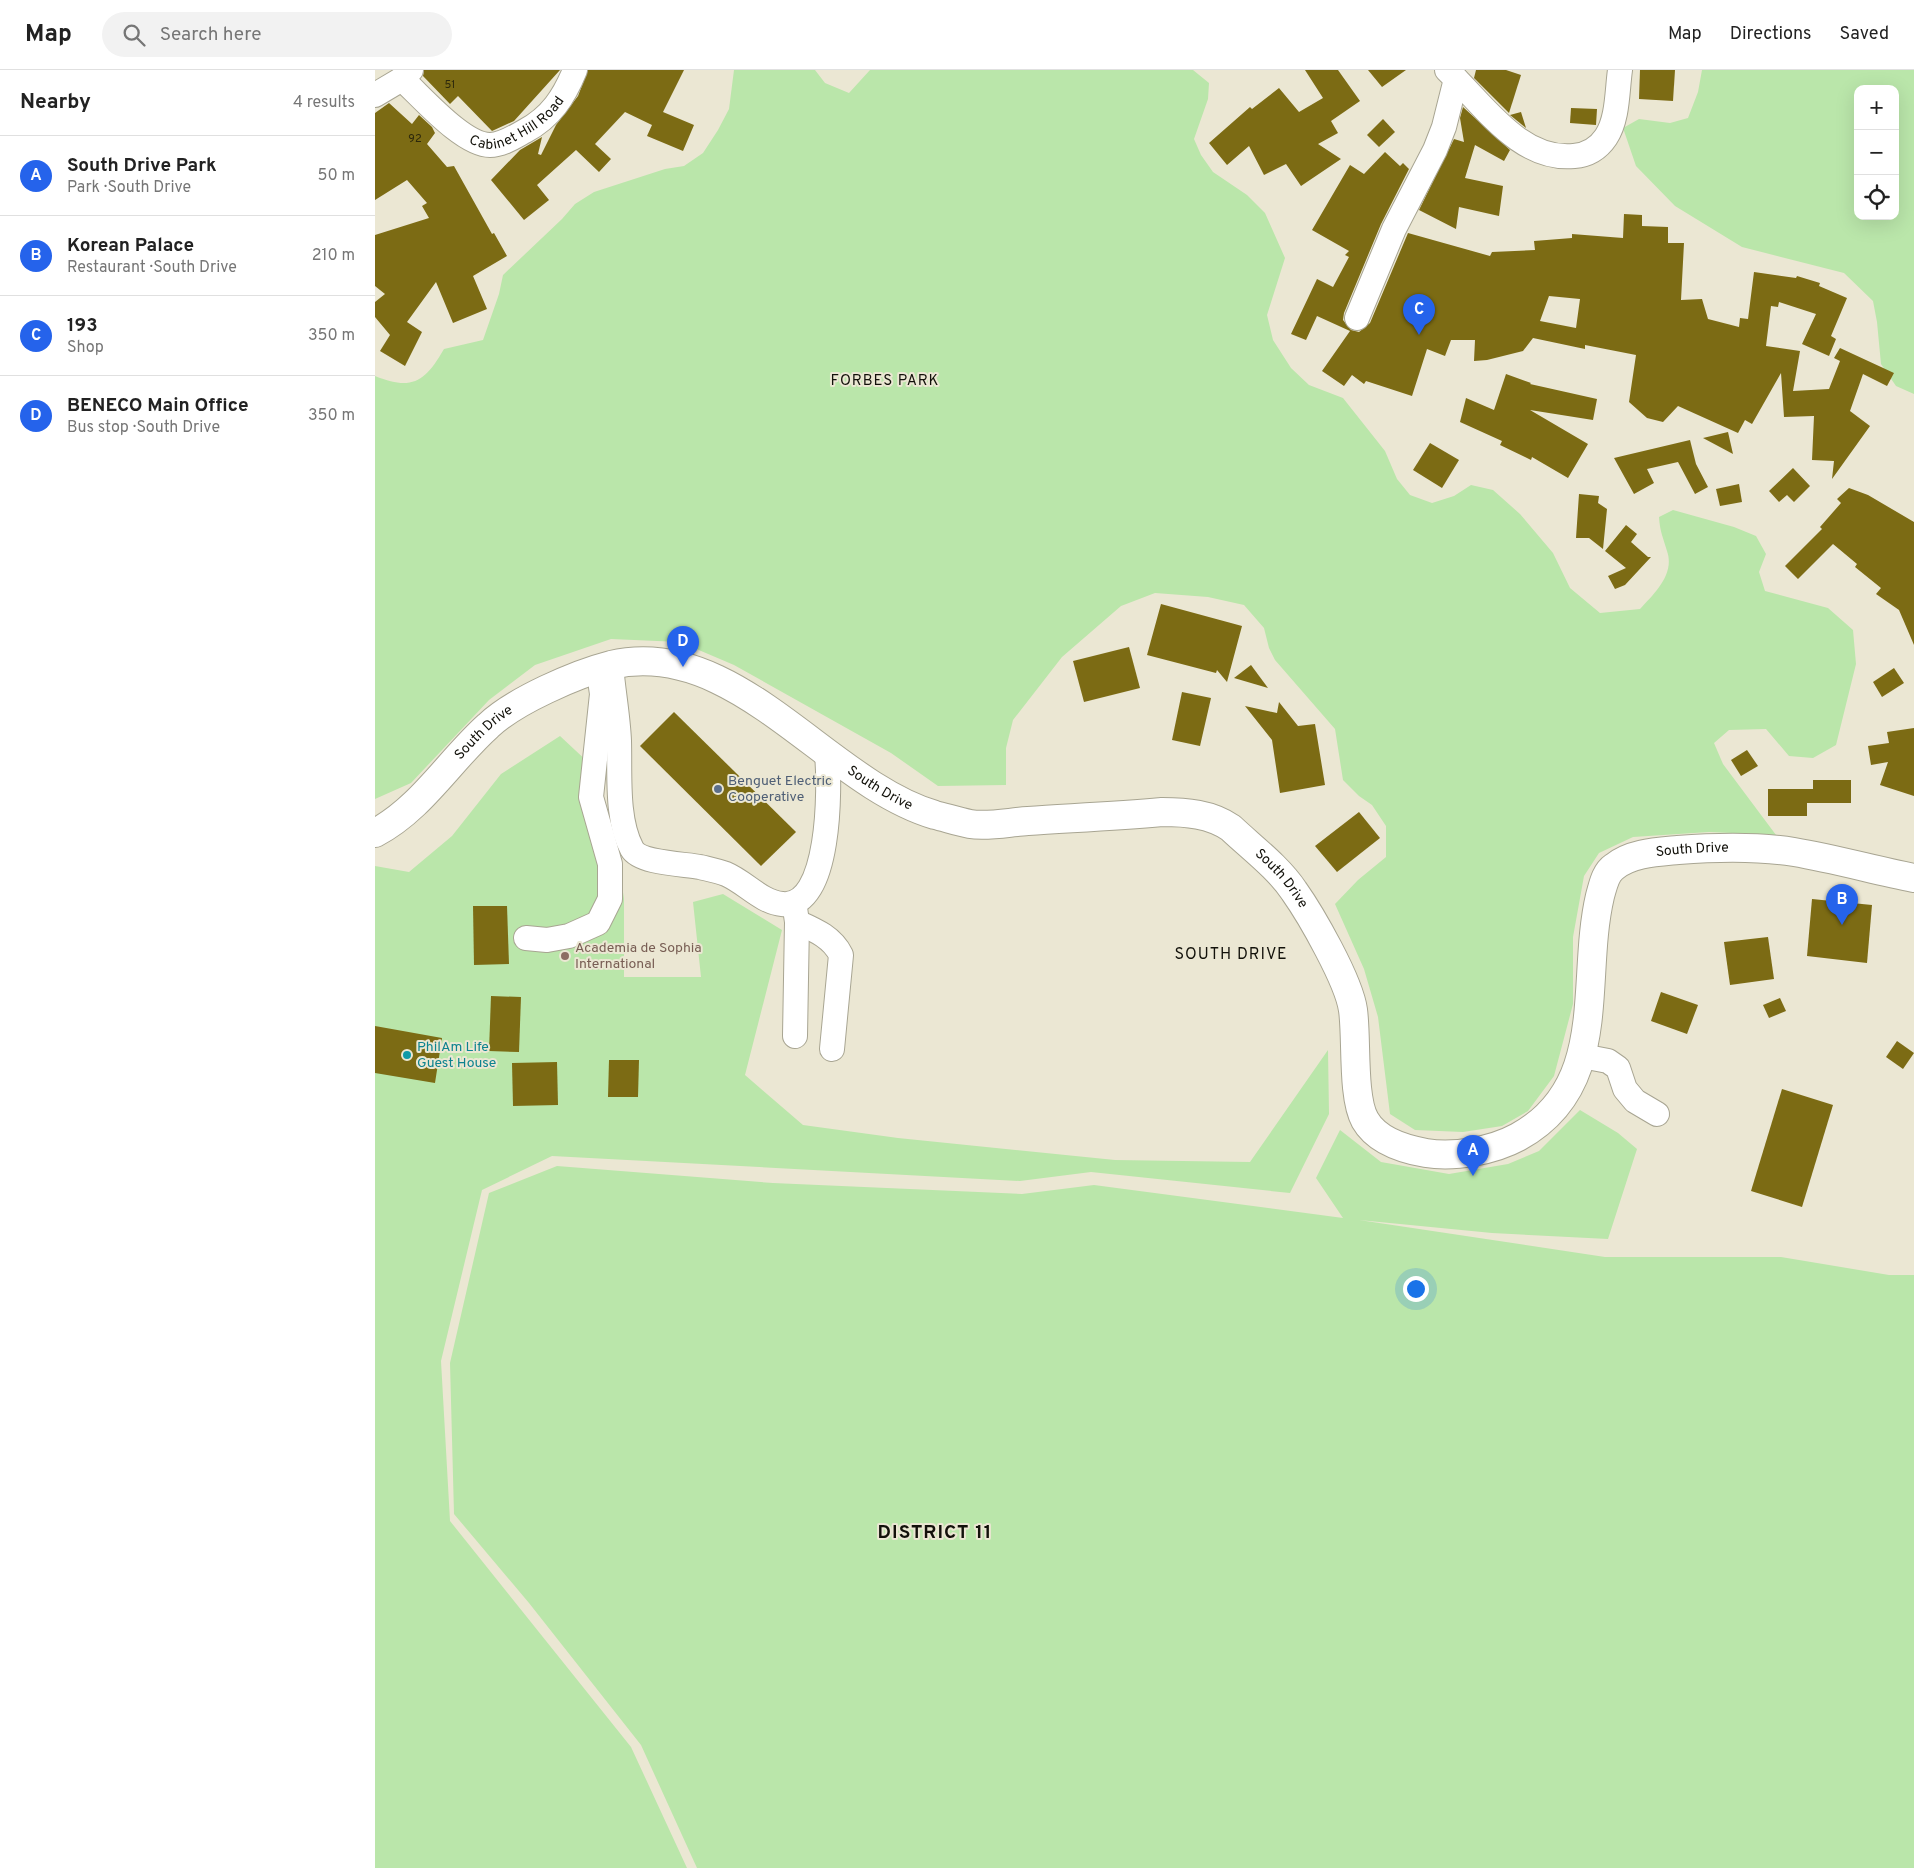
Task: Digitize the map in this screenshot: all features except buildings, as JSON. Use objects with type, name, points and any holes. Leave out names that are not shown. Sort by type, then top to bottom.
[{"type":"main road","name":"South Drive","points":[[375,833],[401,817],[488,725],[507,710],[566,681],[603,668],[640,662],[668,664],[712,678],[766,708],[865,782],[933,814],[972,825],[1162,812],[1185,812],[1219,820],[1231,828],[1293,889],[1332,957],[1352,1006],[1359,1100],[1364,1118],[1373,1131],[1385,1140],[1428,1154],[1456,1153],[1507,1143],[1529,1131],[1548,1114],[1566,1092],[1583,1056],[1590,1016],[1598,905],[1604,881],[1613,867],[1637,856],[1661,851],[1732,847],[1793,852],[1914,878]]},
{"type":"street","name":"Cabinet Hill Road","points":[[406,74],[463,135],[482,144],[492,145],[506,141],[548,117],[563,95],[575,70]]},
{"type":"street","points":[[1451,75],[1519,140],[1535,150],[1551,156],[1564,157],[1589,152],[1606,136],[1615,110],[1620,70]]},
{"type":"street","points":[[375,95],[406,74]]},
{"type":"street","points":[[1357,318],[1394,229],[1435,150],[1444,127],[1451,75]]},
{"type":"street","points":[[603,668],[619,740],[618,786],[627,836],[633,852],[649,859],[699,867],[726,874],[772,902],[783,905],[796,913],[835,944],[841,955],[832,1049]]},
{"type":"street","points":[[526,938],[547,940],[569,936],[598,923],[611,899],[610,864],[591,796],[603,668]]},
{"type":"street","points":[[795,1036],[796,913],[812,885],[823,851],[829,776],[827,755]]},
{"type":"street","points":[[1583,1056],[1608,1061],[1618,1068],[1625,1089],[1635,1101],[1657,1114]]},
{"type":"green space","points":[[734,70],[815,70],[825,83],[849,93],[870,70],[1193,70],[1209,83],[1208,99],[1194,139],[1201,155],[1213,172],[1247,195],[1265,213],[1285,258],[1267,315],[1273,340],[1291,368],[1309,385],[1343,398],[1385,451],[1397,479],[1410,495],[1432,503],[1454,496],[1471,485],[1493,490],[1520,514],[1553,553],[1570,588],[1600,613],[1640,609],[1662,583],[1666,575],[1669,559],[1659,517],[1673,510],[1734,527],[1756,536],[1766,554],[1759,572],[1765,591],[1828,608],[1853,630],[1856,664],[1836,745],[1813,758],[1789,756],[1766,729],[1729,730],[1714,743],[1723,764],[1776,835],[1709,832],[1633,837],[1599,853],[1584,876],[1573,937],[1573,1004],[1554,1076],[1528,1111],[1502,1126],[1463,1132],[1415,1130],[1390,1114],[1378,1017],[1364,969],[1335,904],[1358,880],[1386,857],[1386,826],[1372,805],[1359,796],[1343,780],[1335,729],[1275,660],[1269,648],[1264,628],[1244,605],[1208,597],[1155,593],[1121,606],[1062,657],[1013,720],[1006,748],[1006,785],[938,786],[891,753],[734,665],[680,642],[611,639],[535,665],[489,700],[411,783],[375,799],[375,376],[399,383],[408,383],[424,376],[444,349],[483,340],[499,294],[503,275],[562,219],[575,204],[594,192],[665,169],[684,166],[703,153],[729,109]]},
{"type":"green space","points":[[1702,70],[1914,70],[1914,394],[1896,386],[1881,364],[1873,301],[1844,273],[1742,247],[1675,206],[1636,166],[1623,128],[1639,119],[1670,123],[1688,118],[1698,92]]},
{"type":"green space","points":[[560,736],[590,764],[619,865],[624,899],[624,977],[701,977],[693,902],[723,894],[782,930],[745,1075],[803,1125],[898,1138],[1115,1160],[1250,1162],[1328,1050],[1329,1114],[1290,1193],[1091,1172],[1020,1181],[552,1156],[482,1190],[441,1361],[450,1521],[631,1747],[687,1868],[375,1868],[375,866],[409,872],[452,836],[501,774]]},
{"type":"green space","points":[[1580,1110],[1618,1133],[1637,1149],[1608,1239],[1492,1233],[1359,1220],[1605,1257],[1781,1257],[1889,1275],[1914,1275],[1914,1868],[697,1868],[641,1745],[529,1603],[454,1514],[450,1363],[489,1193],[557,1166],[773,1183],[1022,1194],[1094,1185],[1343,1218],[1316,1178],[1340,1130],[1381,1162],[1449,1174],[1508,1164],[1539,1151]]},
{"type":"place","name":"193","points":[[1419,335]]},
{"type":"place","name":"BENECO Main Office","points":[[683,667]]},
{"type":"place","name":"Benguet Electric Cooperative","points":[[718,789]]},
{"type":"place","name":"Korean Palace","points":[[1842,925]]},
{"type":"place","name":"Academia de Sophia International","points":[[565,956]]},
{"type":"place","name":"PhilAm Life Guest House","points":[[407,1055]]},
{"type":"place","name":"South Drive Park","points":[[1473,1176]]},
{"type":"district","name":"FORBES PARK","points":[[885,381]]},
{"type":"district","name":"SOUTH DRIVE","points":[[1231,955]]},
{"type":"district","name":"DISTRICT 11","points":[[935,1533]]}]
